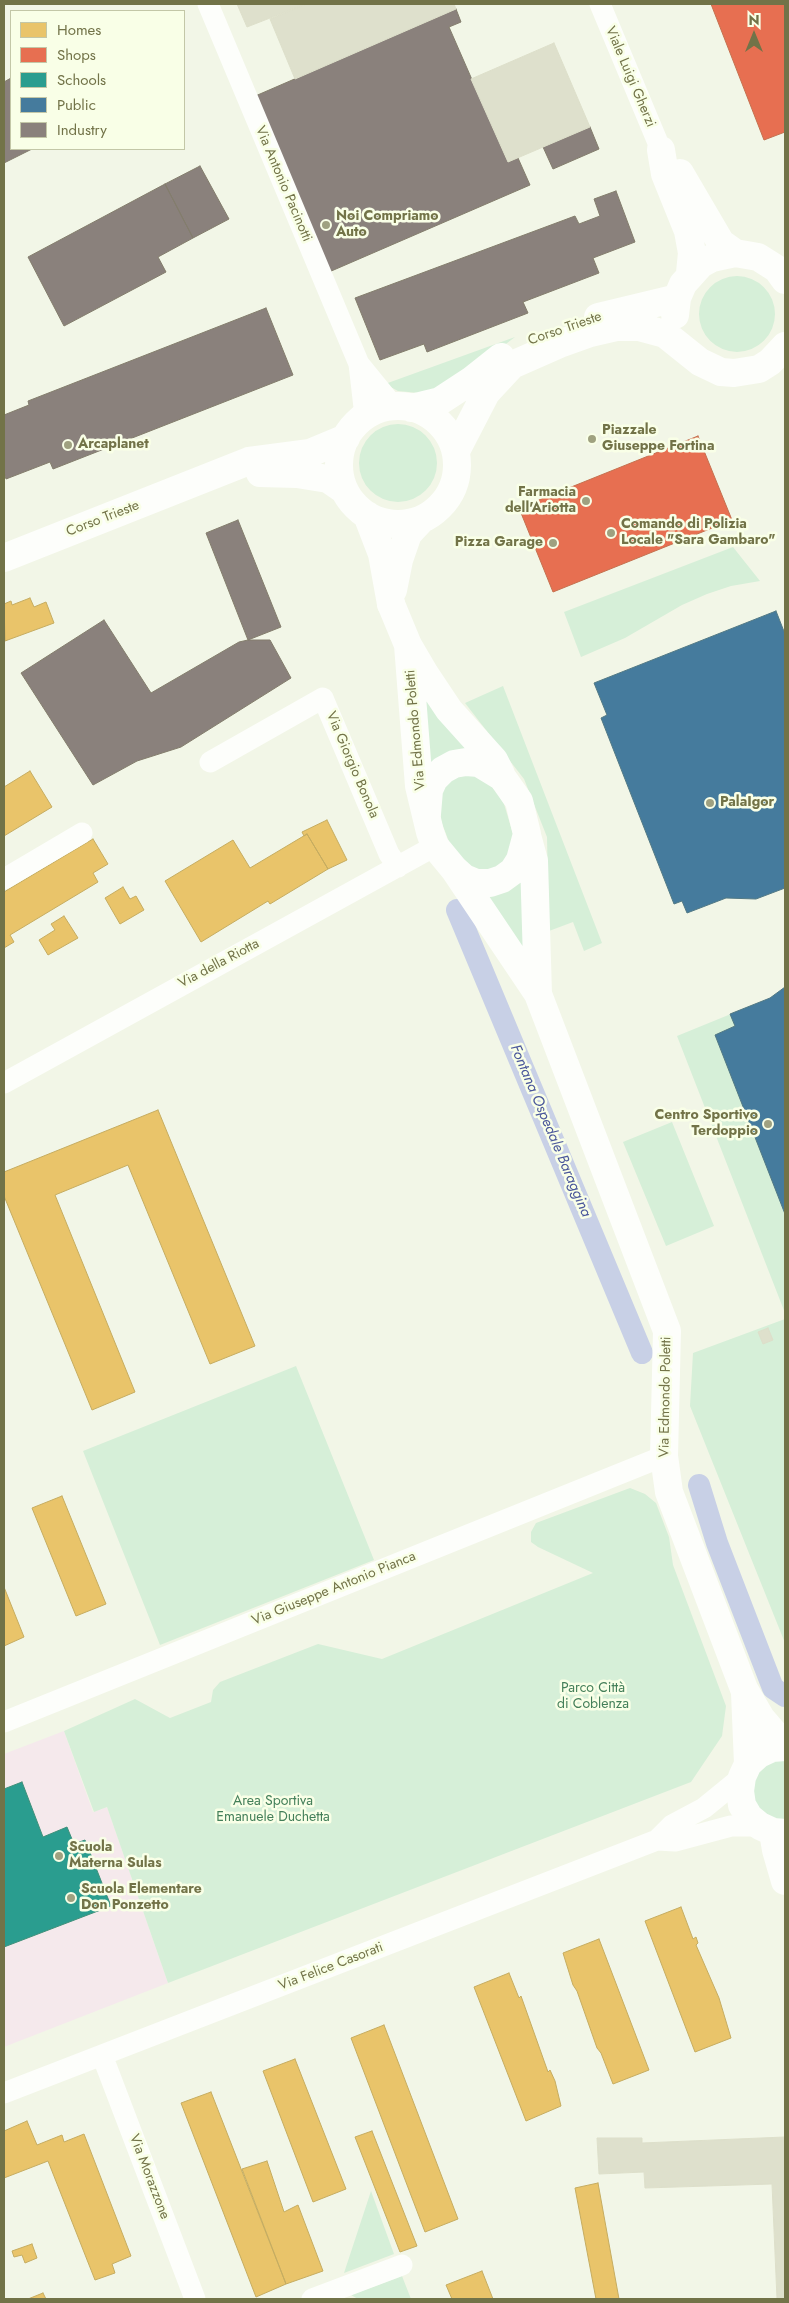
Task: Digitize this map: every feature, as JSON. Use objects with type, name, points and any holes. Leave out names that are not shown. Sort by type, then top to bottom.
[{"type":"main road","points":[[661,150],[678,171],[721,243],[735,253]]},
{"type":"main road","points":[[661,150],[664,174],[688,231],[692,253],[690,273],[677,298],[676,321],[684,347]]},
{"type":"main road","points":[[690,273],[712,258],[735,253],[758,257],[783,271]]},
{"type":"main road","name":"Corso Trieste","points":[[402,407],[440,401],[472,380],[488,365],[516,346],[548,332],[610,313],[677,298]]},
{"type":"main road","name":"Corso Trieste","points":[[456,451],[486,393],[512,365],[562,343],[616,327],[639,327],[665,334],[710,368],[734,373],[759,369],[770,362],[785,346]]},
{"type":"main road","points":[[402,407],[426,414],[440,423],[450,436],[456,451],[457,469],[453,486],[445,502],[434,512],[422,519],[403,524],[384,523],[367,515],[354,504],[344,490],[340,472],[340,455],[346,438],[354,426],[365,416],[378,410],[402,407]]},
{"type":"main road","name":"Corso Trieste","points":[[4,558],[249,461],[310,453],[346,438]]},
{"type":"main road","name":"Corso Trieste","points":[[202,481],[242,475],[278,473],[328,479],[344,490]]},
{"type":"main road","name":"Via Edmondo Poletti","points":[[367,515],[382,554],[391,604],[408,644],[449,710],[494,760],[502,777]]},
{"type":"main road","points":[[391,604],[399,560],[408,534],[422,519]]},
{"type":"main road","name":"Via Edmondo Poletti","points":[[408,644],[419,786],[427,814]]},
{"type":"main road","points":[[478,763],[502,777],[519,801],[527,834],[520,860],[513,871],[502,879],[490,884],[476,883],[464,878],[454,869],[435,846],[427,814],[429,790],[434,779],[443,770],[454,764],[478,763]]},
{"type":"main road","name":"Via Edmondo Poletti","points":[[527,834],[534,861],[538,994]]},
{"type":"main road","name":"Via Edmondo Poletti","points":[[454,869],[538,994],[667,1331],[664,1456],[669,1492],[744,1689],[766,1724],[785,1747]]},
{"type":"main road","name":"Via Edmondo Poletti","points":[[744,1689],[745,1770],[740,1791],[742,1805],[749,1817],[773,1830]]},
{"type":"main road","points":[[745,1770],[759,1754],[772,1748],[785,1747]]},
{"type":"main road","points":[[773,1830],[776,1850],[785,1882]]},
{"type":"street","name":"Via Antonio Pacinotti","points":[[208,4],[359,364],[365,416]]},
{"type":"street","name":"Viale Luigi Gherzi","points":[[600,4],[661,150]]},
{"type":"street","name":"Via Antonio Pacinotti","points":[[359,364],[402,407]]},
{"type":"street","name":"Via Giorgio Bonola","points":[[210,762],[323,698],[389,854],[398,867]]},
{"type":"street","points":[[4,879],[82,833]]},
{"type":"street","name":"Via della Riotta","points":[[4,1083],[435,846]]},
{"type":"street","name":"Via Giuseppe Antonio Pianca","points":[[4,1722],[664,1456]]},
{"type":"street","points":[[657,1840],[672,1825],[704,1808],[745,1770]]},
{"type":"street","points":[[657,1840],[675,1841],[731,1826],[773,1830]]},
{"type":"street","name":"Via Felice Casorati","points":[[4,2093],[657,1840]]},
{"type":"street","name":"Via Morazzone","points":[[102,2055],[195,2299]]},
{"type":"street","points":[[312,2299],[402,2265]]},
{"type":"shaded area","name":"Scuola Elementare Don Ponzetto","points":[[64,1731],[93,1812],[107,1807],[168,1983],[4,2047],[4,1754]]},
{"type":"green space","points":[[737,276],[751,279],[764,287],[772,300],[775,314],[772,328],[764,341],[751,349],[737,352],[723,349],[710,341],[702,328],[699,314],[702,300],[710,287],[723,279]]},
{"type":"green space","points":[[515,337],[451,386],[419,393],[398,391],[385,384]]},
{"type":"green space","points":[[398,424],[413,427],[430,441],[434,448],[437,463],[434,478],[420,495],[413,499],[398,502],[383,499],[366,485],[362,478],[359,463],[362,448],[376,431],[383,427]]},
{"type":"green space","points":[[733,547],[760,581],[731,586],[707,594],[682,605],[625,638],[581,657],[564,612]]},
{"type":"green space","points":[[416,670],[483,758],[428,775]]},
{"type":"green space","points":[[503,686],[602,943],[584,951],[573,922],[549,931],[547,837],[524,779],[465,703]]},
{"type":"green space","points":[[473,775],[487,782],[496,791],[504,804],[514,837],[508,863],[475,874],[451,847],[441,821],[441,792],[447,783],[457,776]]},
{"type":"green space","points":[[524,873],[535,977],[483,892]]},
{"type":"green space","points":[[785,987],[785,1313],[677,1036],[770,998]]},
{"type":"green space","points":[[672,1122],[714,1226],[666,1246],[623,1142]]},
{"type":"green space","points":[[785,1319],[785,1643],[690,1406],[693,1353]]},
{"type":"green space","points":[[296,1366],[374,1560],[160,1645],[83,1451]]},
{"type":"green space","points":[[630,1488],[645,1494],[656,1503],[669,1537],[673,1565],[726,1706],[722,1736],[691,1782],[168,1983],[107,1807],[94,1812],[64,1731],[135,1699],[170,1718],[211,1702],[213,1690],[220,1682],[318,1644],[382,1659],[593,1573],[538,1547],[531,1542],[531,1532],[536,1523]]},
{"type":"green space","points":[[785,1756],[785,1822],[769,1819],[754,1803],[752,1780],[757,1770]]},
{"type":"green space","points":[[371,2191],[394,2254],[344,2273]]},
{"type":"green space","points":[[402,2276],[411,2299],[358,2299],[351,2295]]},
{"type":"building: Homes","points":[[30,598],[34,607],[46,602],[54,623],[5,641],[4,604],[11,601],[12,605]]},
{"type":"building: Homes","points":[[30,771],[52,807],[4,836],[4,787]]},
{"type":"building: Homes","points":[[327,820],[347,860],[328,869],[307,834],[304,836],[302,832]]},
{"type":"building: Homes","points":[[307,834],[328,869],[270,904],[268,901],[201,942],[165,881],[233,840],[250,868]]},
{"type":"building: Homes","points":[[93,839],[108,864],[93,873],[98,882],[10,935],[14,942],[4,948],[4,892]]},
{"type":"building: Homes","points":[[123,887],[130,899],[136,896],[144,910],[120,924],[105,898]]},
{"type":"building: Homes","points":[[64,916],[78,938],[48,955],[39,940],[55,930],[51,924]]},
{"type":"building: Homes","points":[[158,1110],[255,1346],[210,1364],[128,1165],[55,1195],[135,1392],[92,1410],[4,1196],[4,1172]]},
{"type":"building: Homes","points":[[62,1496],[106,1604],[76,1616],[32,1508]]},
{"type":"building: Homes","points":[[4,1587],[24,1637],[4,1646]]},
{"type":"building: Homes","points":[[681,1907],[693,1939],[696,1937],[698,1943],[696,1945],[719,1998],[731,2038],[695,2052],[645,1921]]},
{"type":"building: Homes","points":[[599,1939],[649,2070],[613,2084],[601,2053],[597,2048],[563,1953]]},
{"type":"building: Homes","points":[[509,1973],[519,1998],[521,1996],[548,2072],[550,2070],[555,2081],[561,2106],[526,2121],[474,1987]]},
{"type":"building: Homes","points":[[384,2025],[458,2219],[425,2232],[351,2038]]},
{"type":"building: Homes","points":[[295,2059],[346,2189],[313,2202],[263,2071]]},
{"type":"building: Homes","points":[[211,2092],[286,2284],[256,2297],[181,2103]]},
{"type":"building: Homes","points":[[27,2121],[37,2145],[62,2135],[64,2142],[84,2134],[131,2256],[112,2264],[115,2273],[95,2280],[48,2161],[4,2178],[4,2131]]},
{"type":"building: Homes","points":[[372,2131],[417,2246],[400,2252],[355,2137]]},
{"type":"building: Homes","points":[[267,2161],[284,2212],[298,2205],[323,2271],[286,2284],[242,2169]]},
{"type":"building: Homes","points":[[598,2183],[619,2299],[596,2299],[575,2188]]},
{"type":"building: Homes","points":[[32,2244],[37,2258],[25,2263],[22,2255],[14,2257],[12,2251]]},
{"type":"building: Homes","points":[[482,2271],[493,2299],[452,2299],[446,2285]]},
{"type":"building: Homes","points":[[43,2293],[46,2299],[28,2299]]},
{"type":"building: Shops","points":[[711,4],[785,4],[785,132],[764,140]]},
{"type":"building: Shops","points":[[698,436],[732,520],[553,592],[519,508]]},
{"type":"building: Schools","points":[[22,1782],[43,1837],[67,1827],[74,1844],[85,1840],[111,1906],[4,1947],[4,1789]]},
{"type":"building: Public","name":"PalaIgor","points":[[776,611],[785,634],[785,888],[756,899],[726,898],[687,913],[682,901],[674,904],[601,718],[607,715],[594,683]]},
{"type":"building: Public","name":"Centro Sportivo Terdoppio","points":[[785,987],[785,1214],[715,1035],[735,1026],[730,1014],[770,998]]},
{"type":"building: Industry","points":[[456,9],[461,22],[449,27],[508,162],[518,158],[530,185],[329,272],[253,97]]},
{"type":"building: Industry","points":[[10,79],[10,150],[30,150],[4,163],[4,82]]},
{"type":"building: Industry","points":[[590,127],[599,149],[553,169],[543,147]]},
{"type":"building: Industry","points":[[200,166],[229,219],[193,238],[165,184]]},
{"type":"building: Industry","points":[[165,184],[193,238],[158,257],[166,272],[64,326],[28,257]]},
{"type":"building: Industry","points":[[616,191],[635,242],[593,258],[599,273],[523,302],[528,313],[427,352],[424,344],[380,360],[355,298],[575,216],[579,224],[600,216],[594,199]]},
{"type":"building: Industry","points":[[266,308],[293,375],[53,469],[50,462],[6,479],[4,472],[4,415],[29,405],[28,401]]},
{"type":"building: Industry","points":[[238,520],[281,627],[248,640],[206,533]]},
{"type":"building: Industry","points":[[104,620],[151,693],[239,642],[248,640],[270,640],[291,678],[181,747],[137,761],[93,785],[21,673]]},
{"type":"building: Other","points":[[237,4],[306,4],[247,27]]},
{"type":"building: Other","points":[[306,4],[454,4],[456,9],[295,79],[270,19]]},
{"type":"building: Other","points":[[554,43],[590,127],[508,162],[471,79]]},
{"type":"building: Other","points":[[768,1328],[773,1340],[763,1344],[758,1332]]},
{"type":"building: Other","points":[[785,2137],[785,2299],[777,2299],[772,2184],[645,2188],[644,2172],[599,2174],[597,2138],[642,2138],[642,2143]]},
{"type":"waterway","name":"Fontana Ospedale Baraggina","points":[[457,910],[642,1353]]},
{"type":"waterway","name":"Fontana Ospedale Baraggina","points":[[699,1485],[717,1543],[773,1688],[785,1696]]},
{"type":"place","name":"Noi Compriamo Auto","points":[[326,225]]},
{"type":"place","name":"Piazzale Giuseppe Fortina","points":[[592,439]]},
{"type":"place","name":"Arcaplanet","points":[[68,445]]},
{"type":"place","name":"Farmacia dell'Ariotta","points":[[586,501]]},
{"type":"place","name":"Comando di Polizia Locale \"Sara Gambaro\"","points":[[611,533]]},
{"type":"place","name":"Pizza Garage","points":[[553,543]]},
{"type":"place","name":"PalaIgor","points":[[710,803]]},
{"type":"place","name":"Centro Sportivo Terdoppio","points":[[768,1124]]},
{"type":"place","name":"Scuola Materna Sulas","points":[[59,1856]]},
{"type":"place","name":"Scuola Elementare Don Ponzetto","points":[[71,1898]]},
{"type":"park label","name":"Parco Città di Coblenza","points":[[593,1698]]},
{"type":"park label","name":"Area Sportiva Emanuele Duchetta","points":[[273,1810]]}]
